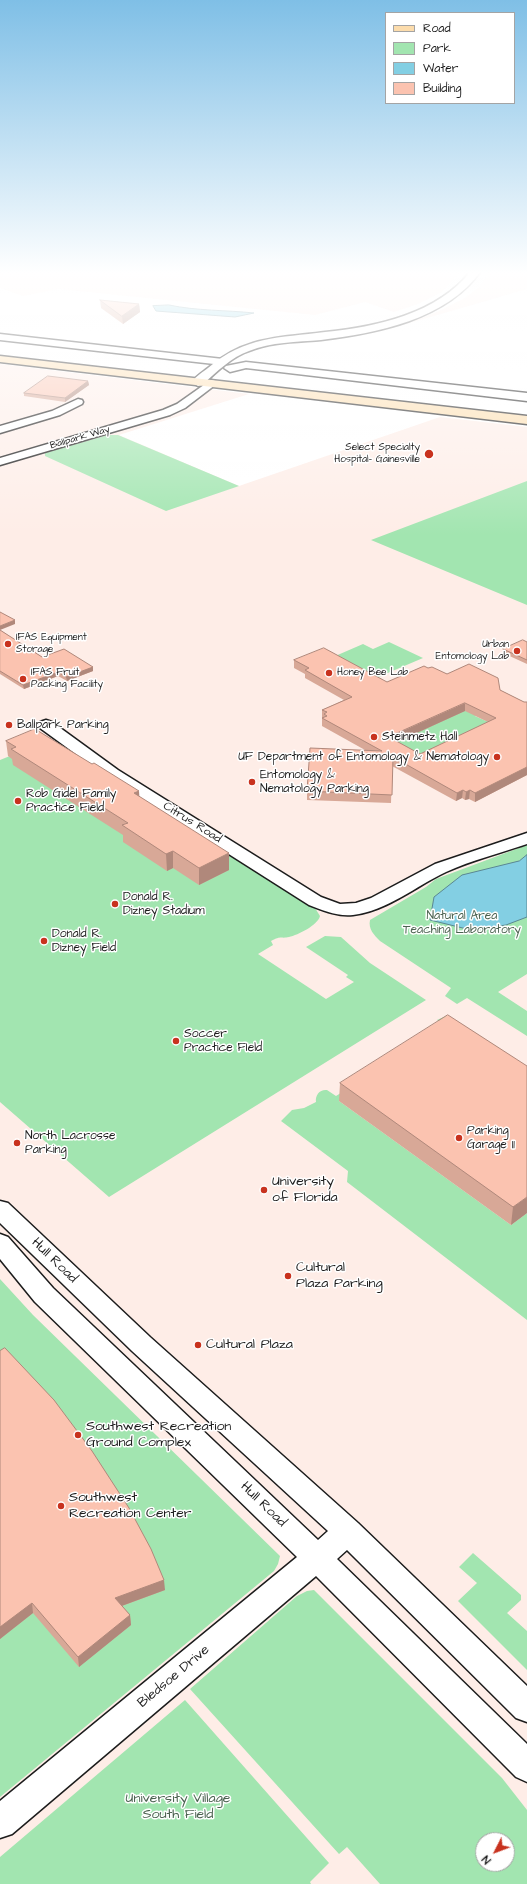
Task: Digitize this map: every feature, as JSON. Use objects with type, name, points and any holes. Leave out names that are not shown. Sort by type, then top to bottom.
[{"type":"main road","points":[[0,359],[206,380]]},
{"type":"main road","points":[[61,359],[206,380],[429,409],[527,420]]},
{"type":"main road","points":[[224,368],[457,403],[527,411]]},
{"type":"main road","points":[[429,409],[457,403]]},
{"type":"street","points":[[195,359],[205,360],[224,368]]},
{"type":"street","points":[[224,368],[231,359]]},
{"type":"street","points":[[206,380],[224,368],[248,359]]},
{"type":"street","points":[[243,362],[527,397]]},
{"type":"street","name":"Ballpark Way","points":[[0,462],[166,413],[181,406],[206,380]]},
{"type":"street","points":[[0,430],[56,414],[78,402]]},
{"type":"street","points":[[16,447],[29,453]]},
{"type":"street","name":"Citrus Road","points":[[46,725],[112,773],[326,907],[344,910],[359,909],[371,905],[441,868],[527,838]]},
{"type":"street","name":"Hull Road","points":[[0,1209],[140,1344],[348,1532],[527,1707]]},
{"type":"street","name":"Hull Road","points":[[0,1243],[44,1295],[316,1557],[527,1766]]},
{"type":"street","name":"Bledsoe Drive","points":[[0,1822],[316,1557],[348,1532]]},
{"type":"shaded area","name":"University of Florida","points":[[0,364],[249,394],[119,435],[239,486],[440,417],[527,427],[527,1884],[0,1884]]},
{"type":"green space","points":[[108,435],[118,435],[239,486],[166,511],[45,456],[45,453]]},
{"type":"green space","points":[[527,481],[527,605],[371,540]]},
{"type":"green space","points":[[389,642],[423,658],[376,678],[333,657],[363,644],[373,649]]},
{"type":"green space","points":[[472,707],[474,709],[475,716],[486,721],[500,722],[414,765],[383,748]]},
{"type":"green space","points":[[37,745],[150,804],[315,908],[320,916],[316,923],[293,936],[271,941],[273,945],[258,954],[326,999],[354,982],[346,977],[348,975],[306,947],[325,936],[341,937],[370,963],[426,1000],[109,1197],[0,1102],[0,760]]},
{"type":"green space","name":"Natural Area Teaching Laboratory","points":[[527,845],[527,974],[498,992],[527,1011],[527,1036],[467,998],[457,1004],[445,996],[451,988],[380,941],[372,932],[370,920],[426,887],[436,879]]},
{"type":"green space","points":[[446,1016],[499,1048],[490,1055],[515,1071],[524,1065],[527,1067],[527,1085],[447,1033],[339,1101],[511,1225],[527,1213],[527,1320],[347,1182],[348,1171],[281,1121],[292,1110],[304,1108],[316,1102],[318,1093],[327,1090],[336,1096],[446,1027],[437,1020]]},
{"type":"green space","name":"Southwest Recreation Ground Complex","points":[[0,1279],[33,1315],[280,1556],[274,1571],[0,1797]]},
{"type":"green space","points":[[473,1553],[521,1595],[521,1600],[507,1613],[527,1631],[527,1670],[458,1601],[477,1583],[459,1567]]},
{"type":"green space","points":[[314,1590],[502,1778],[527,1810],[527,1884],[380,1884],[347,1847],[339,1854],[190,1689],[297,1596],[307,1591]]},
{"type":"green space","name":"University Village South Field","points":[[185,1700],[329,1863],[310,1882],[311,1884],[0,1884],[0,1857]]},
{"type":"water","points":[[527,855],[527,917],[506,925],[471,930],[430,920],[434,897],[462,875],[519,861]]},
{"type":"building","points":[[48,376],[88,381],[65,398],[24,393]]},
{"type":"building","points":[[0,612],[15,620],[0,626]]},
{"type":"building","points":[[0,630],[42,657],[64,649],[93,667],[66,677],[58,672],[23,685],[0,671]]},
{"type":"building","name":"Urban Entomology Lab","points":[[523,640],[527,642],[527,660],[503,649]]},
{"type":"building","name":"Steinmetz Hall","points":[[324,648],[387,682],[424,666],[428,668],[432,667],[447,674],[469,664],[498,678],[500,690],[524,702],[527,702],[527,767],[475,793],[470,790],[466,792],[463,790],[457,793],[393,757],[392,795],[307,791],[310,748],[382,751],[322,718],[327,716],[324,714],[327,712],[322,710],[352,697],[305,670],[309,668],[294,660]],"holes":[[[465,703],[496,718],[420,754],[389,737]]]},
{"type":"building","points":[[35,729],[139,791],[134,793],[229,853],[199,868],[173,851],[166,854],[122,825],[128,823],[11,749],[16,747],[6,741]]},
{"type":"building","name":"Parking Garage 11","points":[[448,1015],[527,1066],[527,1197],[513,1207],[340,1083]]},
{"type":"building","name":"Southwest Recreation Center","points":[[5,1348],[54,1400],[92,1451],[129,1508],[151,1549],[164,1580],[115,1598],[130,1615],[78,1657],[32,1603],[0,1627],[0,1351]]},
{"type":"place","name":"Select Specialty Hospital- Gainesville","points":[[429,454]]},
{"type":"place","name":"IFAS Equipment Storage","points":[[8,644]]},
{"type":"place","name":"Urban Entomology Lab","points":[[517,651]]},
{"type":"place","name":"Honey Bee Lab","points":[[329,673]]},
{"type":"place","name":"IFAS Fruit Packing Facility","points":[[23,679]]},
{"type":"place","name":"Ballpark Parking","points":[[9,725]]},
{"type":"place","name":"Steinmetz Hall","points":[[374,737]]},
{"type":"place","name":"UF Department of Entomology & Nematology","points":[[497,757]]},
{"type":"place","name":"Entomology & Nematology Parking","points":[[252,782]]},
{"type":"place","name":"Rob Gidel Family Practice Field","points":[[18,801]]},
{"type":"place","name":"Donald R. Dizney Stadium","points":[[115,904]]},
{"type":"place","name":"Donald R. Dizney Field","points":[[44,941]]},
{"type":"place","name":"Soccer Practice FIeld","points":[[176,1041]]},
{"type":"place","name":"Parking Garage 11","points":[[459,1138]]},
{"type":"place","name":"North Lacrosse Parking","points":[[17,1143]]},
{"type":"place","name":"University of Florida","points":[[264,1190]]},
{"type":"place","name":"Cultural Plaza Parking","points":[[288,1276]]},
{"type":"place","name":"Cultural Plaza","points":[[198,1345]]},
{"type":"place","name":"Southwest Recreation Ground Complex","points":[[78,1435]]},
{"type":"place","name":"Southwest Recreation Center","points":[[61,1506]]}]
